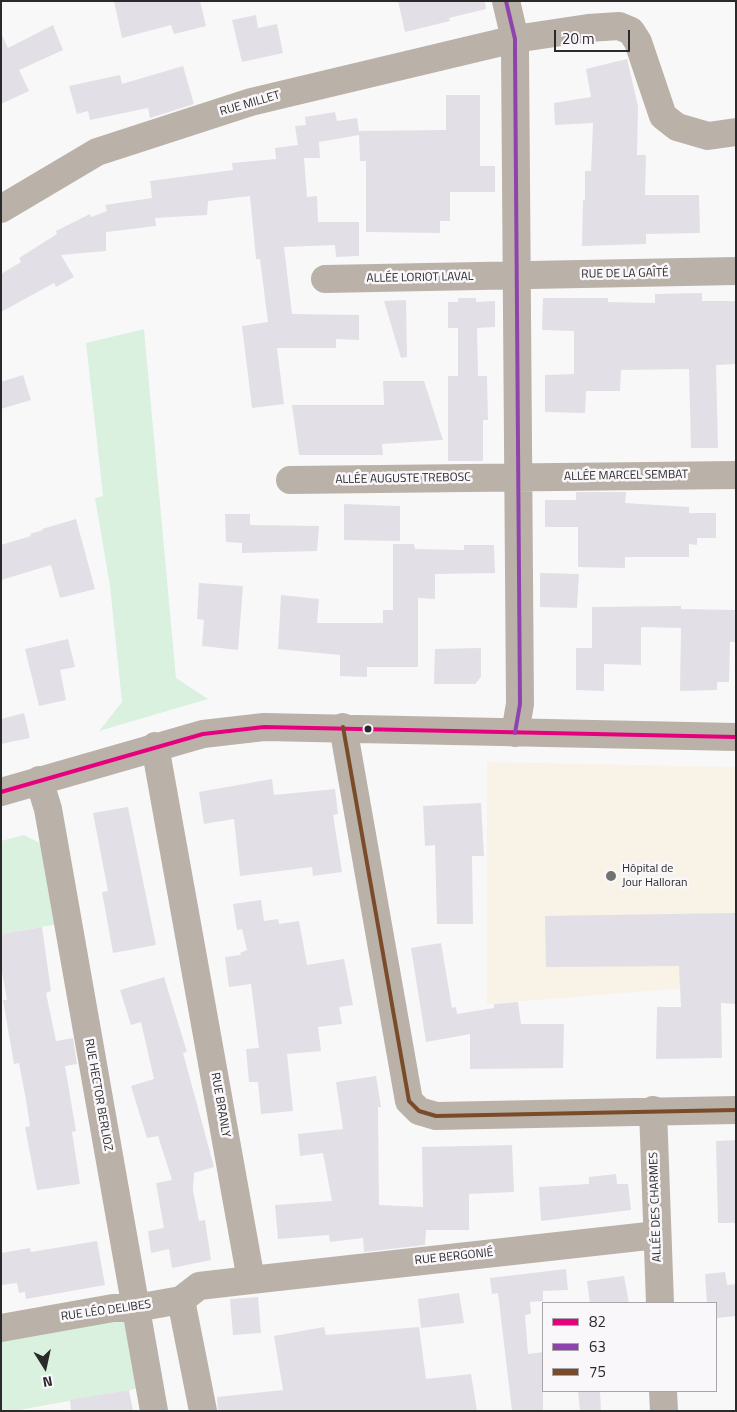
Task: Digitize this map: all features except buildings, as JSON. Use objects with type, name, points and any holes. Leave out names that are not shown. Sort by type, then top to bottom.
[{"type":"street","points":[[506,1],[514,39],[520,704],[515,733]]},
{"type":"street","name":"RUE MILLET","points":[[1,209],[97,152],[251,102],[514,39],[588,28],[619,26],[631,31],[638,42],[663,116],[677,127],[691,133],[708,136],[727,135],[736,132]]},
{"type":"street","name":"RUE DE LA GAÎTÉ","points":[[515,277],[736,271]]},
{"type":"street","name":"ALLÉE LORIOT LAVAL","points":[[326,279],[515,277]]},
{"type":"street","name":"ALLÉE MARCEL SEMBAT","points":[[517,477],[736,475]]},
{"type":"street","name":"ALLÉE AUGUSTE TREBOSC","points":[[290,480],[517,477]]},
{"type":"street","points":[[1,792],[155,746],[204,734],[264,727],[343,727],[515,733],[736,737]]},
{"type":"street","points":[[343,727],[409,1101],[419,1111],[436,1116],[653,1110],[736,1110]]},
{"type":"street","name":"RUE BRANLY","points":[[155,746],[251,1280]]},
{"type":"street","name":"RUE HECTOR BERLIOZ","points":[[39,780],[48,809],[154,1411]]},
{"type":"street","name":"ALLÉE DES CHARMES","points":[[653,1110],[660,1302]]},
{"type":"street","name":"RUE BERGONIÉ","points":[[251,1280],[657,1235]]},
{"type":"street","points":[[202,1411],[181,1300],[199,1286],[251,1280]]},
{"type":"street","name":"RUE LÉO DELIBES","points":[[1,1328],[113,1308],[136,1308],[181,1300]]},
{"type":"street","points":[[663,1392],[664,1411]]},
{"type":"shaded area","name":"Hôpital de Jour Halloran","points":[[487,762],[736,767],[736,984],[487,1004]]},
{"type":"green space","points":[[144,329],[176,678],[208,699],[99,731],[122,702],[110,586],[95,498],[103,496],[86,343]]},
{"type":"green space","points":[[24,835],[46,846],[58,924],[1,934],[1,841]]},
{"type":"green space","points":[[112,1319],[127,1321],[140,1388],[14,1411],[1,1411],[1,1339]]},
{"type":"transit line","name":"63","points":[[506,1],[515,39],[520,704],[515,733]]},
{"type":"transit line","name":"82","points":[[1,792],[203,734],[264,727],[736,737]]},
{"type":"transit line","name":"75","points":[[343,727],[409,1101],[419,1111],[436,1116],[736,1110]]},
{"type":"place","name":"Hôpital de Jour Halloran","points":[[611,876]]}]
